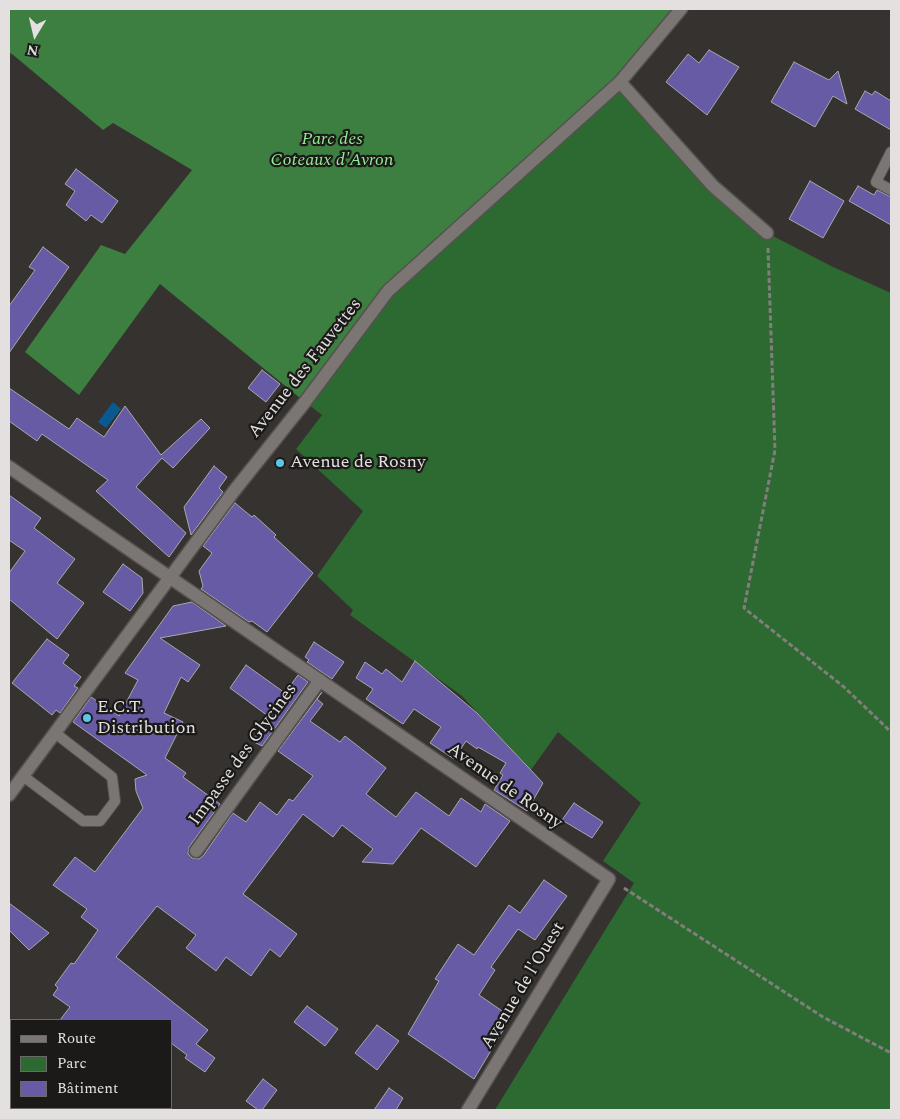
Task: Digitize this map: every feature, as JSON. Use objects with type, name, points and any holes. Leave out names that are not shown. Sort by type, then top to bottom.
[{"type":"street","name":"Avenue des Fauvettes","points":[[9,795],[234,491],[305,402],[388,291],[620,82],[681,9]]},
{"type":"street","points":[[620,82],[713,186],[767,233]]},
{"type":"street","name":"Avenue de Rosny","points":[[9,468],[169,579],[320,680],[536,831],[609,879]]},
{"type":"street","name":"Impasse des Glycines","points":[[196,851],[320,680]]},
{"type":"street","name":"Avenue de l'Ouest","points":[[468,1110],[609,879]]},
{"type":"lane","points":[[891,152],[876,182],[891,190]]},
{"type":"lane","points":[[23,776],[82,820],[100,822],[115,801],[112,777],[55,733]]},
{"type":"path","points":[[767,233],[775,450],[744,608],[844,687],[891,732]]},
{"type":"path","points":[[609,879],[823,1016],[891,1053]]},
{"type":"green space","name":"Parc des Coteaux d'Avron","points":[[9,9],[681,9],[620,82],[388,291],[305,402],[160,284],[79,395],[25,352],[101,245],[125,254],[192,170],[113,123],[103,130],[9,53]]},
{"type":"green space","points":[[620,82],[767,233],[833,267],[891,293],[891,1110],[495,1110],[634,883],[603,861],[641,803],[558,732],[531,770],[462,696],[350,615],[353,610],[317,576],[363,511],[296,449],[322,415],[305,402],[388,291]]},
{"type":"water","points":[[113,402],[121,409],[106,428],[98,422]]},
{"type":"building","points":[[709,50],[739,67],[707,115],[666,82],[688,54],[699,63]]},
{"type":"building","points":[[794,62],[829,80],[838,71],[847,104],[833,96],[815,127],[771,102]]},
{"type":"building","points":[[865,91],[872,95],[875,91],[891,101],[891,130],[855,109]]},
{"type":"building","points":[[76,169],[118,201],[102,223],[91,215],[86,221],[66,205],[75,191],[65,184]]},
{"type":"building","points":[[810,181],[844,201],[823,238],[789,219]]},
{"type":"building","points":[[858,186],[874,195],[877,190],[891,197],[891,225],[849,201]]},
{"type":"building","points":[[43,247],[69,267],[9,353],[9,306],[35,270],[29,267]]},
{"type":"building","points":[[262,370],[280,384],[266,402],[248,388]]},
{"type":"building","points":[[9,388],[69,429],[77,418],[104,437],[125,406],[161,455],[201,419],[210,428],[173,468],[162,458],[136,487],[186,533],[169,557],[96,491],[108,480],[42,434],[37,441],[9,421]]},
{"type":"building","points":[[214,466],[227,477],[219,488],[223,492],[191,535],[184,507]]},
{"type":"building","points":[[9,495],[41,518],[34,528],[75,559],[57,583],[84,603],[57,639],[9,599],[9,573],[25,551],[9,540]]},
{"type":"building","points":[[235,503],[252,517],[254,515],[276,535],[274,537],[313,573],[267,632],[201,589],[203,586],[199,571],[212,553],[203,546]]},
{"type":"building","points":[[123,564],[142,578],[143,593],[130,611],[103,592]]},
{"type":"building","points":[[192,602],[226,626],[160,638],[200,665],[188,682],[181,677],[164,713],[183,722],[165,758],[186,773],[183,777],[220,804],[189,847],[188,854],[192,858],[199,859],[203,856],[233,813],[246,822],[260,802],[277,815],[289,799],[293,801],[313,776],[278,751],[322,692],[317,699],[323,704],[310,721],[340,742],[345,736],[386,768],[366,794],[396,817],[416,792],[449,816],[461,798],[481,812],[485,804],[510,821],[476,867],[421,828],[393,864],[362,862],[373,849],[342,825],[333,837],[303,814],[243,894],[297,934],[280,957],[270,949],[251,976],[226,957],[216,971],[186,948],[196,935],[157,906],[116,957],[208,1030],[196,1044],[215,1058],[205,1072],[185,1058],[187,1055],[172,1044],[172,1019],[61,1019],[70,1007],[53,995],[58,988],[55,985],[71,963],[74,964],[98,930],[81,917],[87,909],[53,885],[75,857],[95,872],[143,808],[136,791],[135,779],[147,775],[73,722],[91,697],[119,716],[138,680],[125,673],[173,606]]},
{"type":"building","points":[[47,639],[69,655],[63,663],[81,677],[74,686],[78,688],[60,713],[56,710],[52,715],[12,683]]},
{"type":"building","points":[[314,642],[344,662],[332,679],[307,662],[309,660],[305,657]]},
{"type":"building","points":[[415,661],[477,713],[543,783],[527,811],[494,790],[503,775],[500,773],[506,763],[478,747],[477,749],[466,741],[454,759],[430,743],[441,727],[414,709],[403,724],[366,699],[373,689],[356,678],[365,662],[382,674],[386,669],[402,682]]},
{"type":"building","points":[[246,665],[285,693],[298,675],[308,682],[262,746],[252,741],[268,716],[230,688]]},
{"type":"building","points":[[574,803],[603,822],[592,838],[562,820]]},
{"type":"building","points":[[544,880],[567,896],[535,940],[518,929],[491,967],[495,970],[479,995],[511,1017],[474,1079],[408,1034],[439,981],[435,979],[458,944],[474,955],[509,905],[520,913]]},
{"type":"building","points":[[9,903],[49,933],[29,950],[9,930]]},
{"type":"building","points":[[307,1006],[338,1029],[325,1046],[294,1022]]},
{"type":"building","points":[[377,1025],[399,1041],[377,1070],[355,1053]]},
{"type":"building","points":[[263,1079],[277,1090],[262,1110],[258,1110],[246,1101]]},
{"type":"building","points":[[389,1088],[403,1098],[396,1110],[374,1110]]},
{"type":"place","name":"Avenue de Rosny","points":[[280,463]]},
{"type":"place","name":"E.C.T. Distribution","points":[[87,718]]}]
